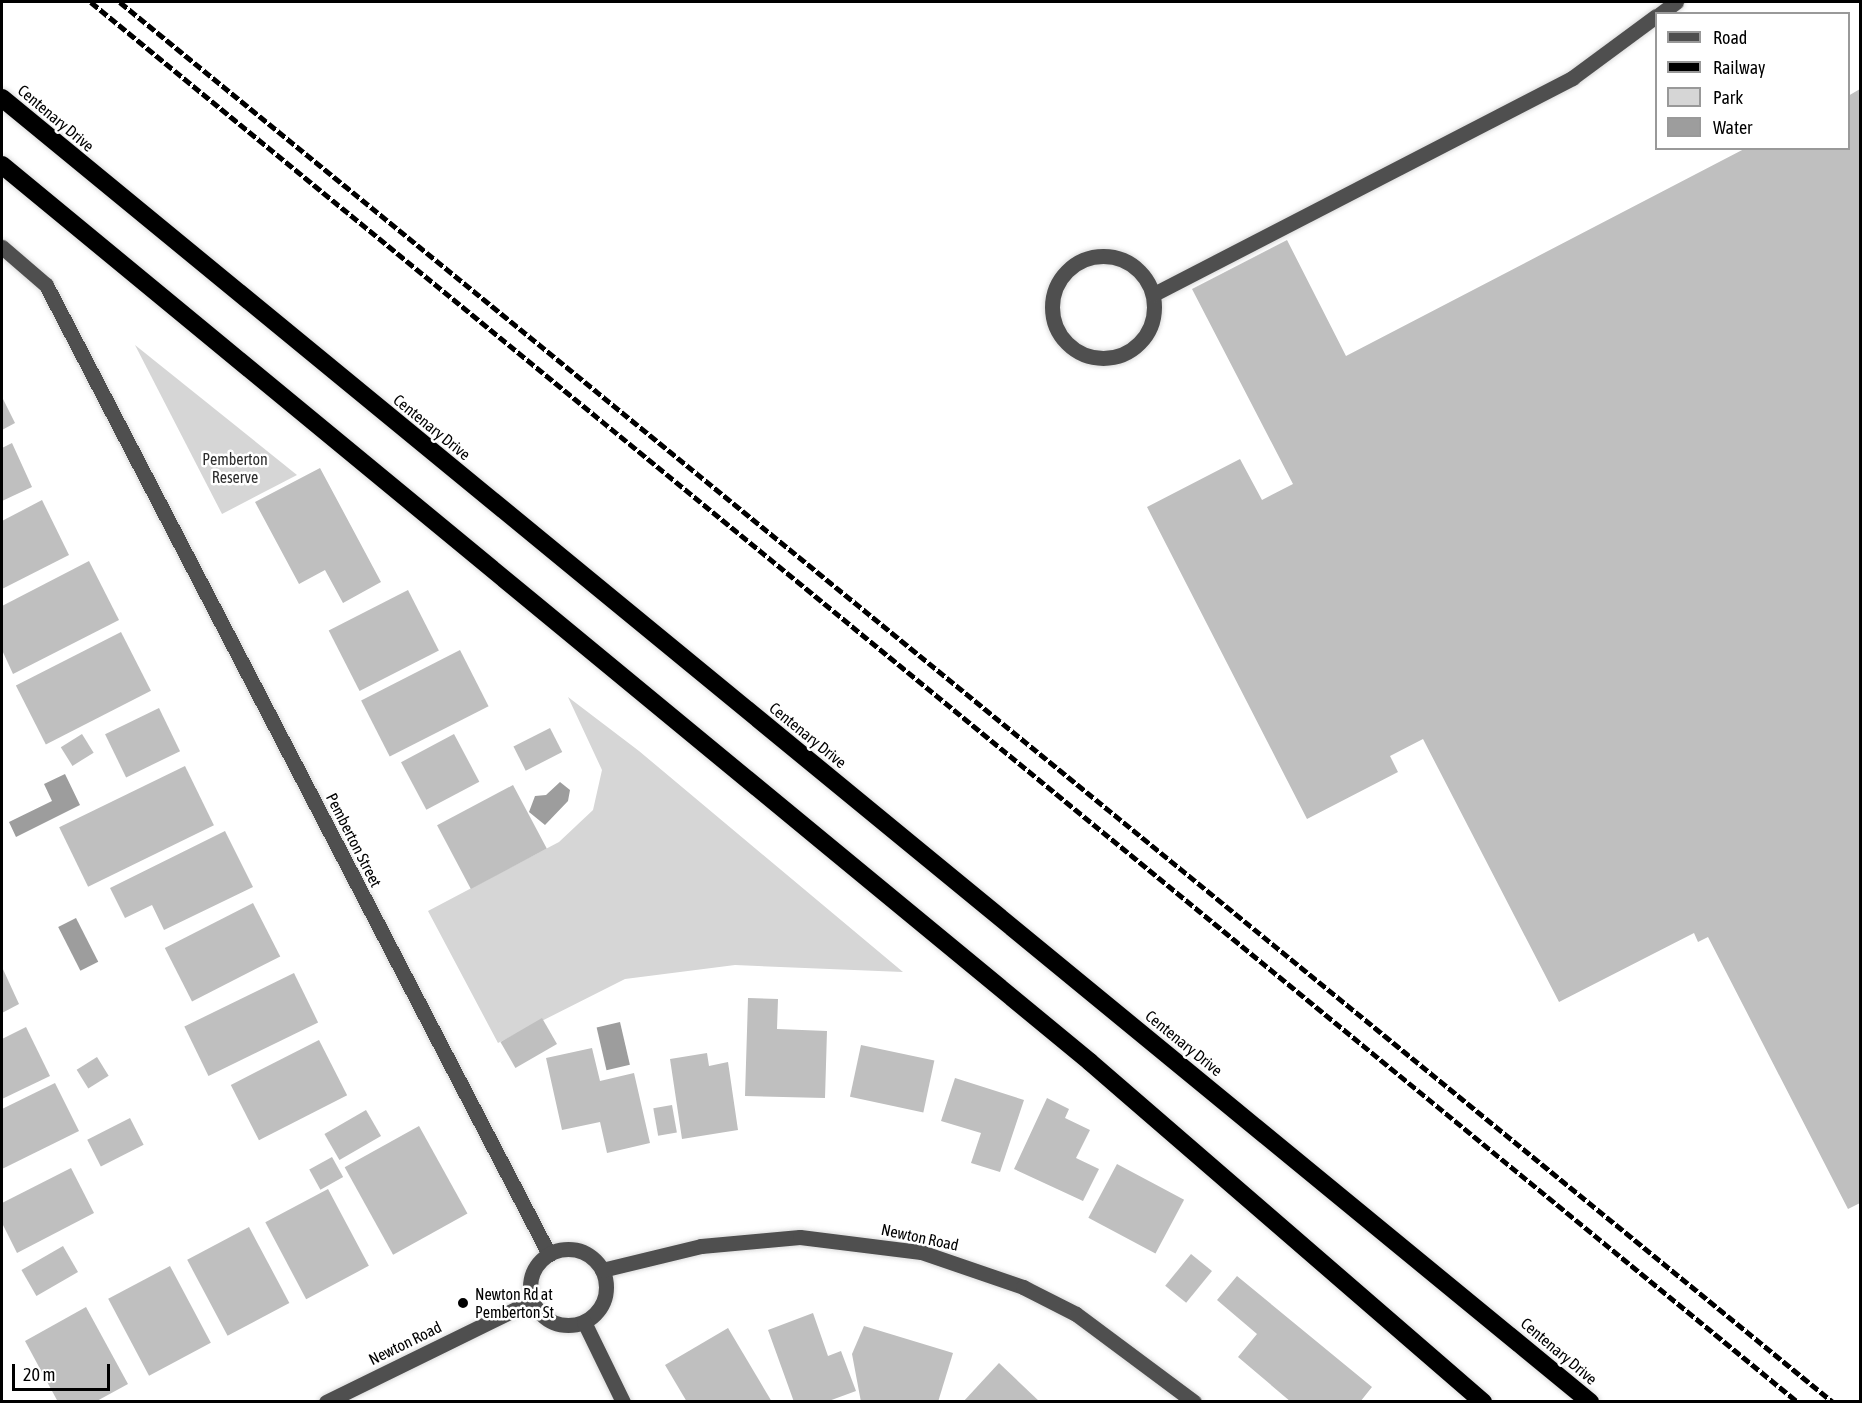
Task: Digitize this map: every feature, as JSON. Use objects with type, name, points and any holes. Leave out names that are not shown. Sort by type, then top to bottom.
[{"type":"highway","name":"Centenary Drive","points":[[2,98],[1590,1401]]},
{"type":"highway","points":[[2,165],[1081,1054],[1482,1401]]},
{"type":"street","points":[[1663,12],[1677,2]]},
{"type":"street","points":[[1154,294],[1564,83],[1655,17]]},
{"type":"street","name":"Pemberton Street","points":[[2,247],[45,285],[129,442],[549,1254]]},
{"type":"street","points":[[1104,256],[1138,271],[1154,294],[1154,322],[1141,342],[1120,356],[1102,357],[1075,349],[1057,326],[1049,302],[1065,270],[1104,256]]},
{"type":"street","name":"Newton Road","points":[[602,1270],[701,1246],[800,1237],[921,1252],[1023,1287],[1076,1314],[1194,1401]]},
{"type":"street","points":[[584,1252],[602,1270],[602,1304],[584,1322],[549,1320],[532,1301],[534,1270],[549,1254],[584,1252]]},
{"type":"street","name":"Newton Road","points":[[326,1401],[532,1301]]},
{"type":"street","points":[[584,1322],[623,1401]]},
{"type":"green space","name":"Pemberton Reserve","points":[[135,345],[297,475],[222,514]]},
{"type":"green space","points":[[568,697],[639,751],[903,972],[735,965],[625,979],[498,1043],[428,911],[559,842],[593,810],[602,770]]},
{"type":"water","points":[[65,774],[80,805],[16,837],[9,822],[52,801],[44,784]]},
{"type":"water","points":[[560,782],[570,790],[568,801],[545,825],[529,812],[535,796],[546,795]]},
{"type":"water","points":[[76,918],[98,962],[80,971],[58,927]]},
{"type":"water","points":[[620,1022],[630,1065],[607,1070],[597,1027]]},
{"type":"building","points":[[1860,89],[1860,1203],[1848,1209],[1708,937],[1698,942],[1694,933],[1559,1002],[1423,739],[1390,756],[1398,772],[1307,819],[1147,507],[1240,459],[1262,500],[1293,484],[1192,289],[1287,240],[1346,356],[1742,150],[1850,150],[1850,95]]},
{"type":"building","points":[[2,397],[15,423],[2,430]]},
{"type":"building","points":[[12,443],[32,487],[2,501],[2,448]]},
{"type":"building","points":[[320,468],[381,582],[343,603],[325,570],[299,584],[255,502]]},
{"type":"building","points":[[42,500],[69,555],[2,589],[2,521]]},
{"type":"building","points":[[89,561],[119,620],[13,674],[2,650],[2,606]]},
{"type":"building","points":[[408,590],[439,651],[360,691],[329,630]]},
{"type":"building","points":[[121,632],[151,691],[46,744],[16,686]]},
{"type":"building","points":[[460,650],[489,706],[390,757],[361,700]]},
{"type":"building","points":[[159,708],[180,751],[126,777],[105,734]]},
{"type":"building","points":[[550,728],[562,752],[526,771],[513,747]]},
{"type":"building","points":[[82,734],[94,753],[72,766],[61,747]]},
{"type":"building","points":[[454,734],[479,782],[426,810],[401,762]]},
{"type":"building","points":[[185,766],[214,825],[88,887],[59,827]]},
{"type":"building","points":[[513,785],[547,849],[471,889],[437,825]]},
{"type":"building","points":[[225,831],[253,887],[164,930],[152,905],[125,918],[110,888]]},
{"type":"building","points":[[253,903],[280,956],[192,1001],[165,948]]},
{"type":"building","points":[[2,967],[19,1004],[2,1013]]},
{"type":"building","points":[[294,973],[318,1022],[208,1076],[184,1026]]},
{"type":"building","points":[[748,998],[778,999],[777,1029],[827,1031],[825,1098],[745,1096]]},
{"type":"building","points":[[542,1018],[557,1044],[515,1068],[500,1042]]},
{"type":"building","points":[[26,1027],[50,1076],[2,1099],[2,1039]]},
{"type":"building","points":[[319,1040],[347,1095],[259,1140],[231,1085]]},
{"type":"building","points":[[861,1045],[934,1061],[923,1112],[850,1097]]},
{"type":"building","points":[[592,1048],[600,1081],[634,1073],[650,1143],[607,1153],[600,1122],[562,1130],[546,1058]]},
{"type":"building","points":[[707,1053],[709,1066],[728,1062],[738,1130],[682,1139],[670,1059]]},
{"type":"building","points":[[97,1057],[109,1076],[88,1088],[77,1070]]},
{"type":"building","points":[[955,1078],[1024,1100],[1000,1172],[971,1163],[981,1133],[941,1121]]},
{"type":"building","points":[[55,1083],[79,1131],[2,1169],[2,1109]]},
{"type":"building","points":[[1047,1098],[1069,1109],[1065,1118],[1090,1130],[1076,1158],[1099,1169],[1083,1201],[1014,1169]]},
{"type":"building","points":[[672,1105],[677,1133],[658,1136],[653,1108]]},
{"type":"building","points":[[366,1110],[381,1136],[339,1160],[324,1134]]},
{"type":"building","points":[[130,1118],[144,1145],[101,1167],[87,1140]]},
{"type":"building","points":[[419,1126],[467,1213],[393,1255],[345,1167]]},
{"type":"building","points":[[332,1157],[343,1177],[320,1190],[309,1170]]},
{"type":"building","points":[[1117,1164],[1184,1200],[1155,1254],[1088,1218]]},
{"type":"building","points":[[71,1168],[94,1213],[17,1253],[2,1223],[2,1203]]},
{"type":"building","points":[[328,1189],[369,1266],[306,1299],[265,1222]]},
{"type":"building","points":[[249,1227],[289,1303],[228,1336],[187,1260]]},
{"type":"building","points":[[63,1246],[78,1272],[36,1296],[21,1270]]},
{"type":"building","points":[[1191,1254],[1212,1271],[1186,1303],[1165,1286]]},
{"type":"building","points":[[170,1266],[211,1343],[149,1376],[108,1299]]},
{"type":"building","points":[[1237,1276],[1372,1387],[1360,1402],[1291,1402],[1238,1357],[1257,1334],[1217,1300]]},
{"type":"building","points":[[86,1307],[128,1384],[95,1402],[58,1402],[25,1341]]},
{"type":"building","points":[[813,1313],[828,1356],[841,1351],[856,1391],[826,1402],[794,1402],[768,1330]]},
{"type":"building","points":[[864,1326],[953,1353],[938,1402],[861,1402],[852,1354]]},
{"type":"building","points":[[728,1328],[772,1402],[687,1402],[665,1365]]},
{"type":"building","points":[[999,1363],[1040,1402],[963,1402]]},
{"type":"railway","points":[[91,2],[1798,1402]]},
{"type":"railway","points":[[120,2],[1833,1402]]},
{"type":"place","name":"Newton Rd at Pemberton St","points":[[463,1303]]}]
